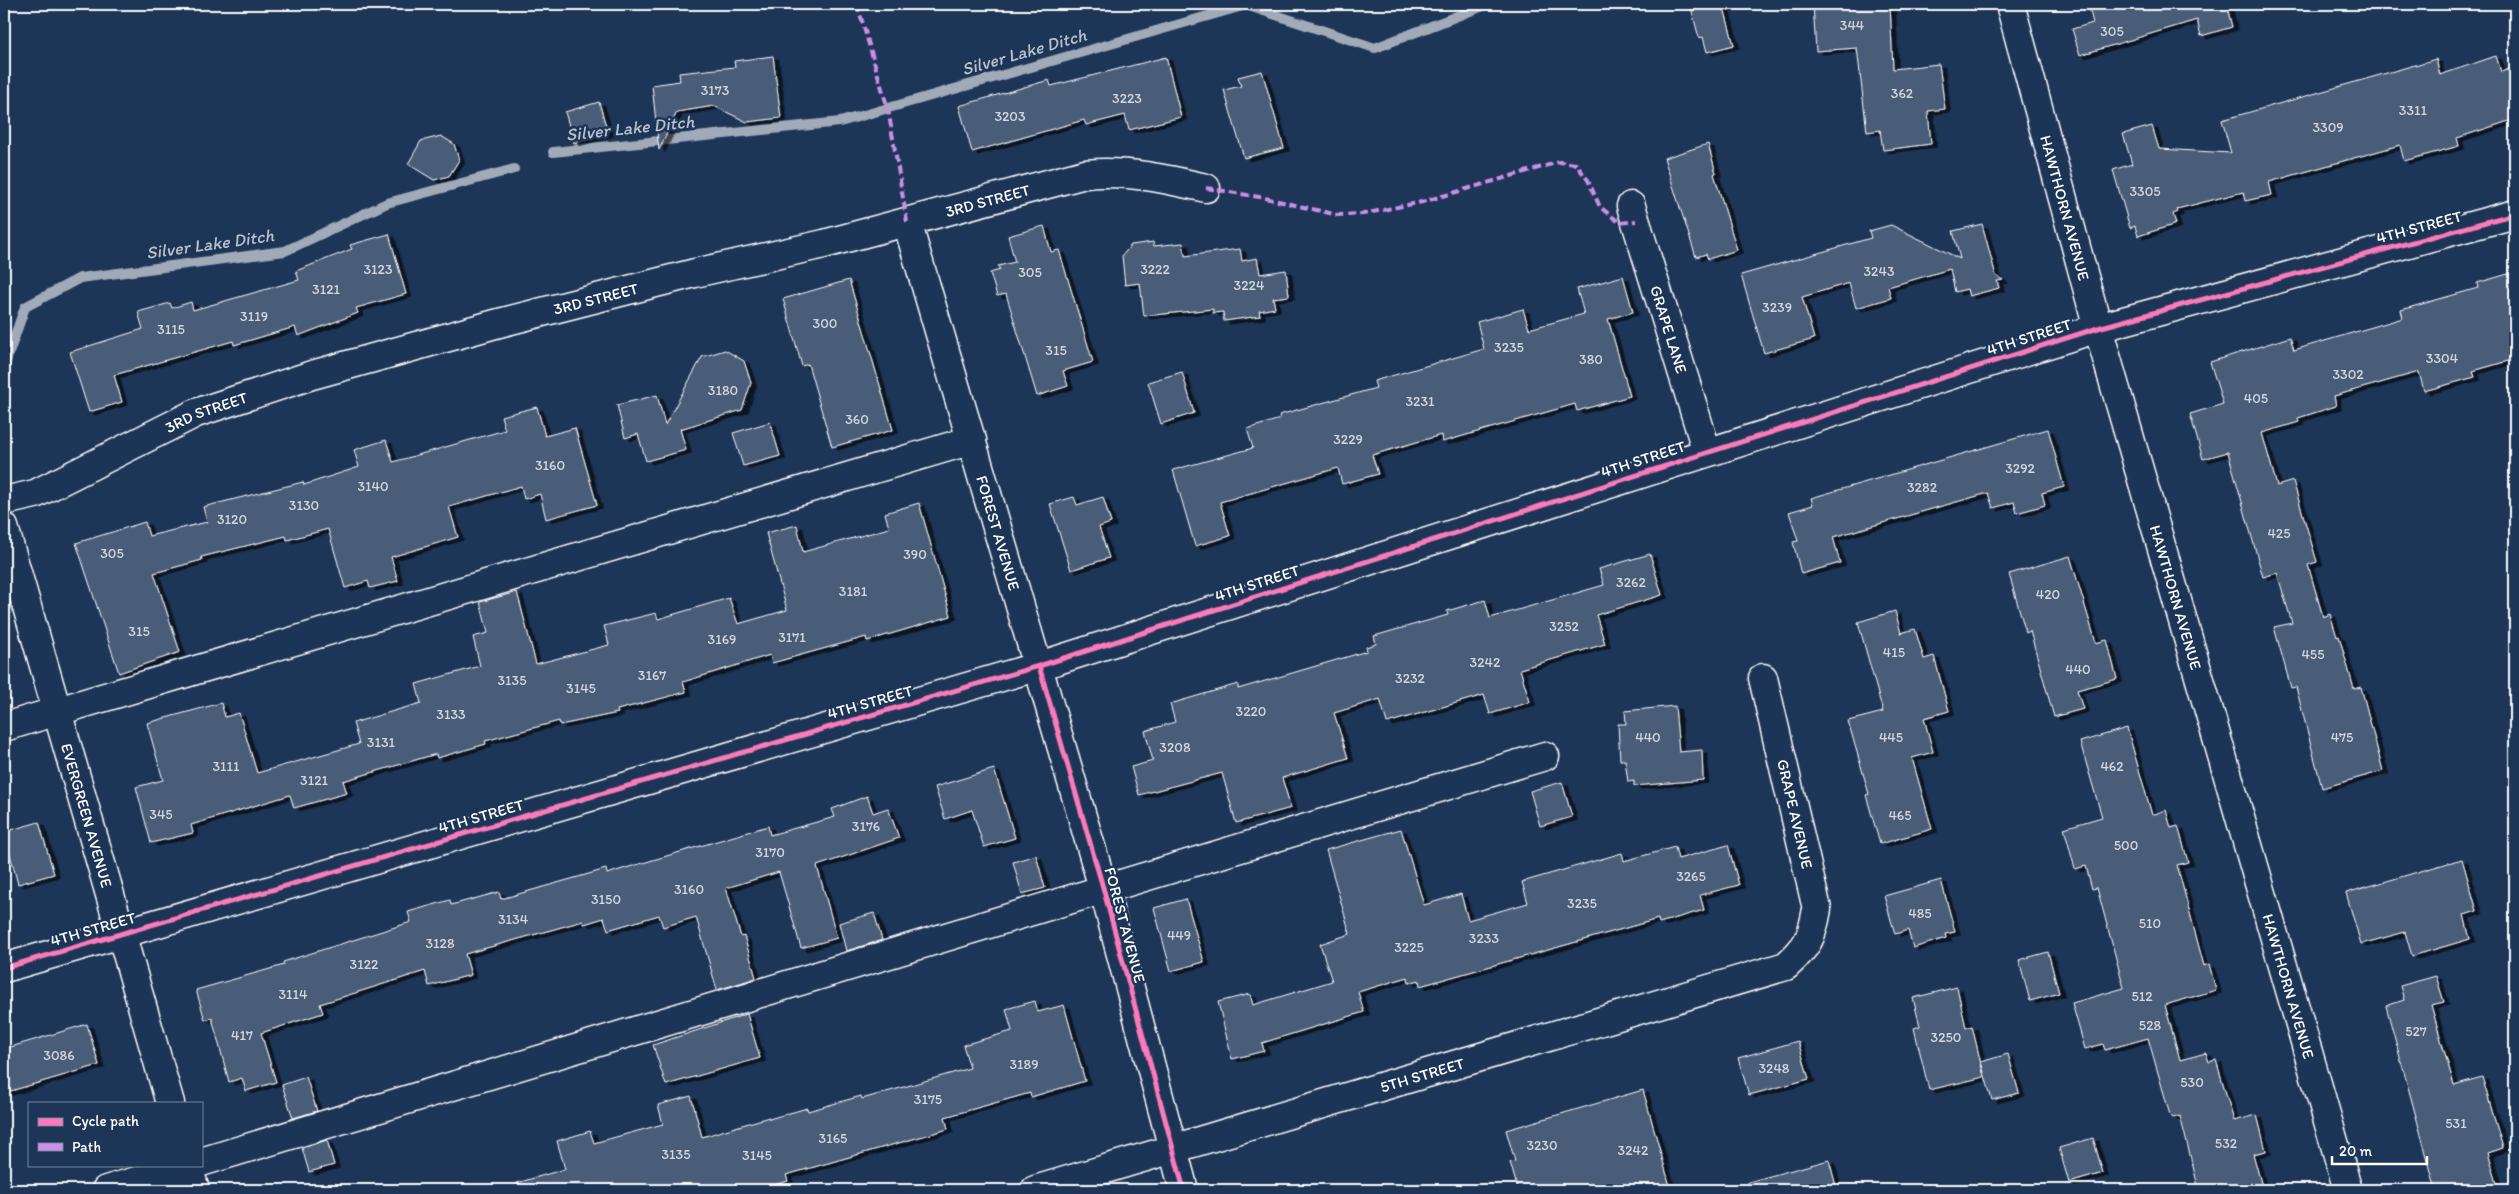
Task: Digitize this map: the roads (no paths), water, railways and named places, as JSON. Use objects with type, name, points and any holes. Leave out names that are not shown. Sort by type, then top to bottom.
[{"type":"street","name":"HAWTHORN AVENUE","points":[[2010,4],[2098,328],[2348,1190]]},
{"type":"street","name":"3RD STREET","points":[[4,501],[35,494],[196,414],[312,375],[499,323],[695,273],[824,244],[1085,174],[1110,172],[1174,181],[1206,188]]},
{"type":"street","name":"GRAPE LANE","points":[[1631,206],[1706,452]]},
{"type":"street","name":"4TH STREET","points":[[4,968],[1039,666],[2098,328],[2515,214]]},
{"type":"street","name":"FOREST AVENUE","points":[[907,222],[1104,891],[1184,1190]]},
{"type":"street","points":[[4,727],[972,440]]},
{"type":"street","name":"EVERGREEN AVENUE","points":[[4,527],[170,1102]]},
{"type":"street","name":"GRAPE AVENUE","points":[[1763,678],[1817,909],[1813,934],[1805,949]]},
{"type":"street","points":[[106,1190],[192,1170],[1545,756]]},
{"type":"street","name":"5TH STREET","points":[[1035,1190],[1786,966],[1805,949]]},
{"type":"waterway","name":"Silver Lake Ditch","points":[[553,152],[840,122],[1246,5],[1375,48],[1488,4]]},
{"type":"waterway","name":"Silver Lake Ditch","points":[[4,367],[25,307],[80,278],[285,251],[387,203],[514,169]]}]
